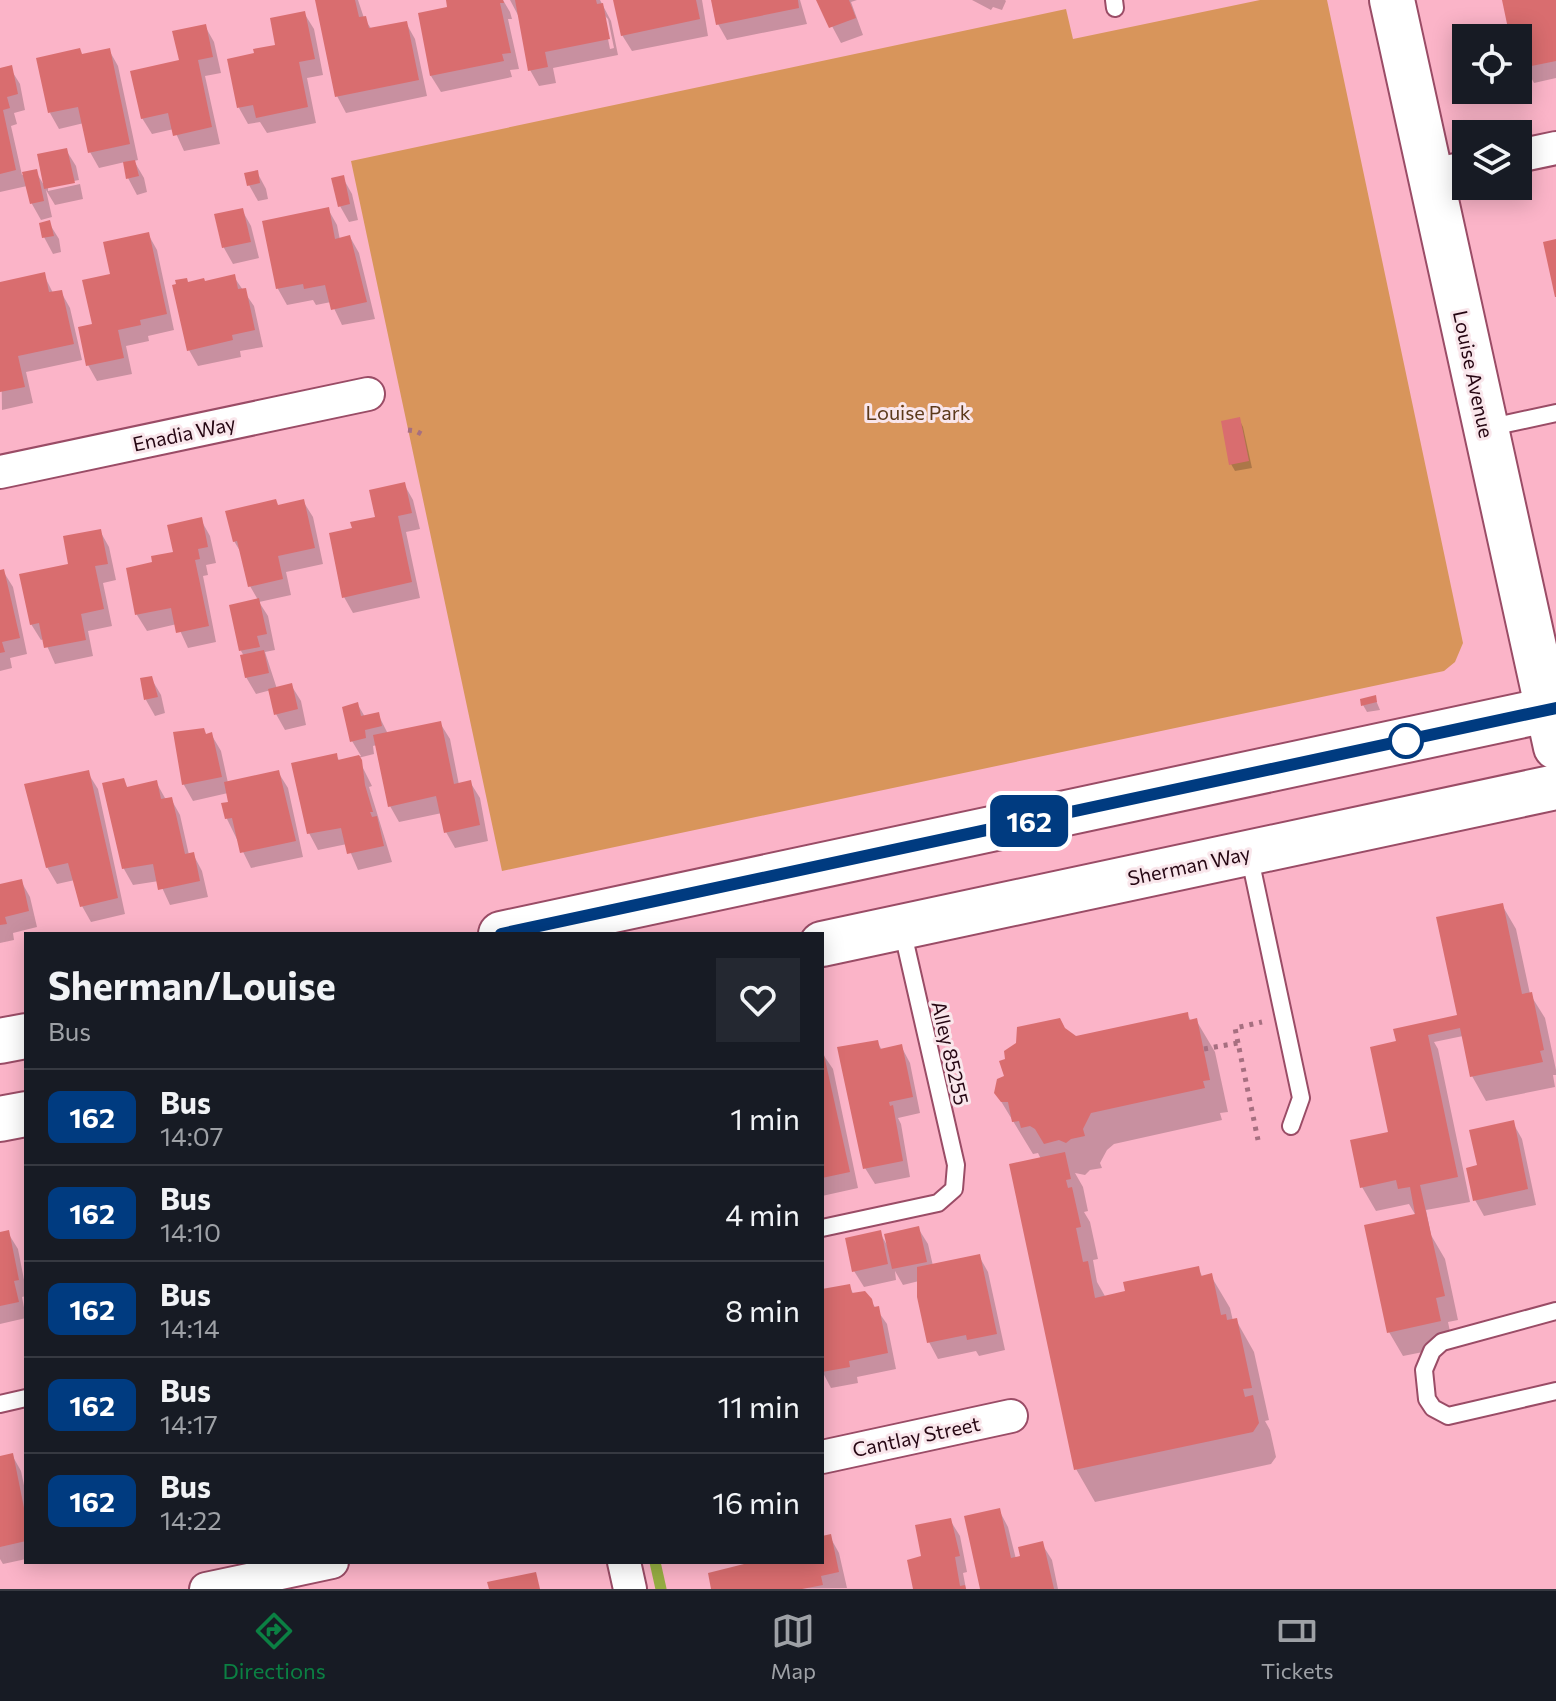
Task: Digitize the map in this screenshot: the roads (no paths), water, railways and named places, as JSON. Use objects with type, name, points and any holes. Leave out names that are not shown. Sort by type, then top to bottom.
[{"type":"main road","name":"Louise Avenue","points":[[1392,0],[1449,171],[1486,428],[1553,722]]},
{"type":"main road","points":[[511,932],[1553,722]]},
{"type":"main road","name":"Sherman Way","points":[[824,944],[1556,787]]},
{"type":"main road","points":[[0,1041],[24,1036]]},
{"type":"main road","points":[[0,1119],[24,1114]]},
{"type":"street","points":[[1532,153],[1556,148]]},
{"type":"street","name":"Enadia Way","points":[[0,472],[368,394]]},
{"type":"street","name":"Cantlay Street","points":[[824,1457],[1011,1416]]},
{"type":"street","points":[[206,1589],[323,1564]]},
{"type":"street","points":[[624,1564],[630,1589]]},
{"type":"lane","points":[[1486,428],[1556,413]]},
{"type":"lane","points":[[1249,853],[1301,1098],[1291,1126]]},
{"type":"lane","name":"Alley 85255","points":[[824,1228],[938,1203],[954,1189],[956,1165],[902,927]]},
{"type":"lane","points":[[1556,1311],[1442,1342],[1432,1351],[1424,1370],[1427,1399],[1433,1408],[1448,1416],[1556,1391]]},
{"type":"lane","points":[[0,1404],[24,1398]]},
{"type":"waterway","points":[[655,1564],[661,1589]]},
{"type":"park label","name":"Louise Park","points":[[918,412]]}]
